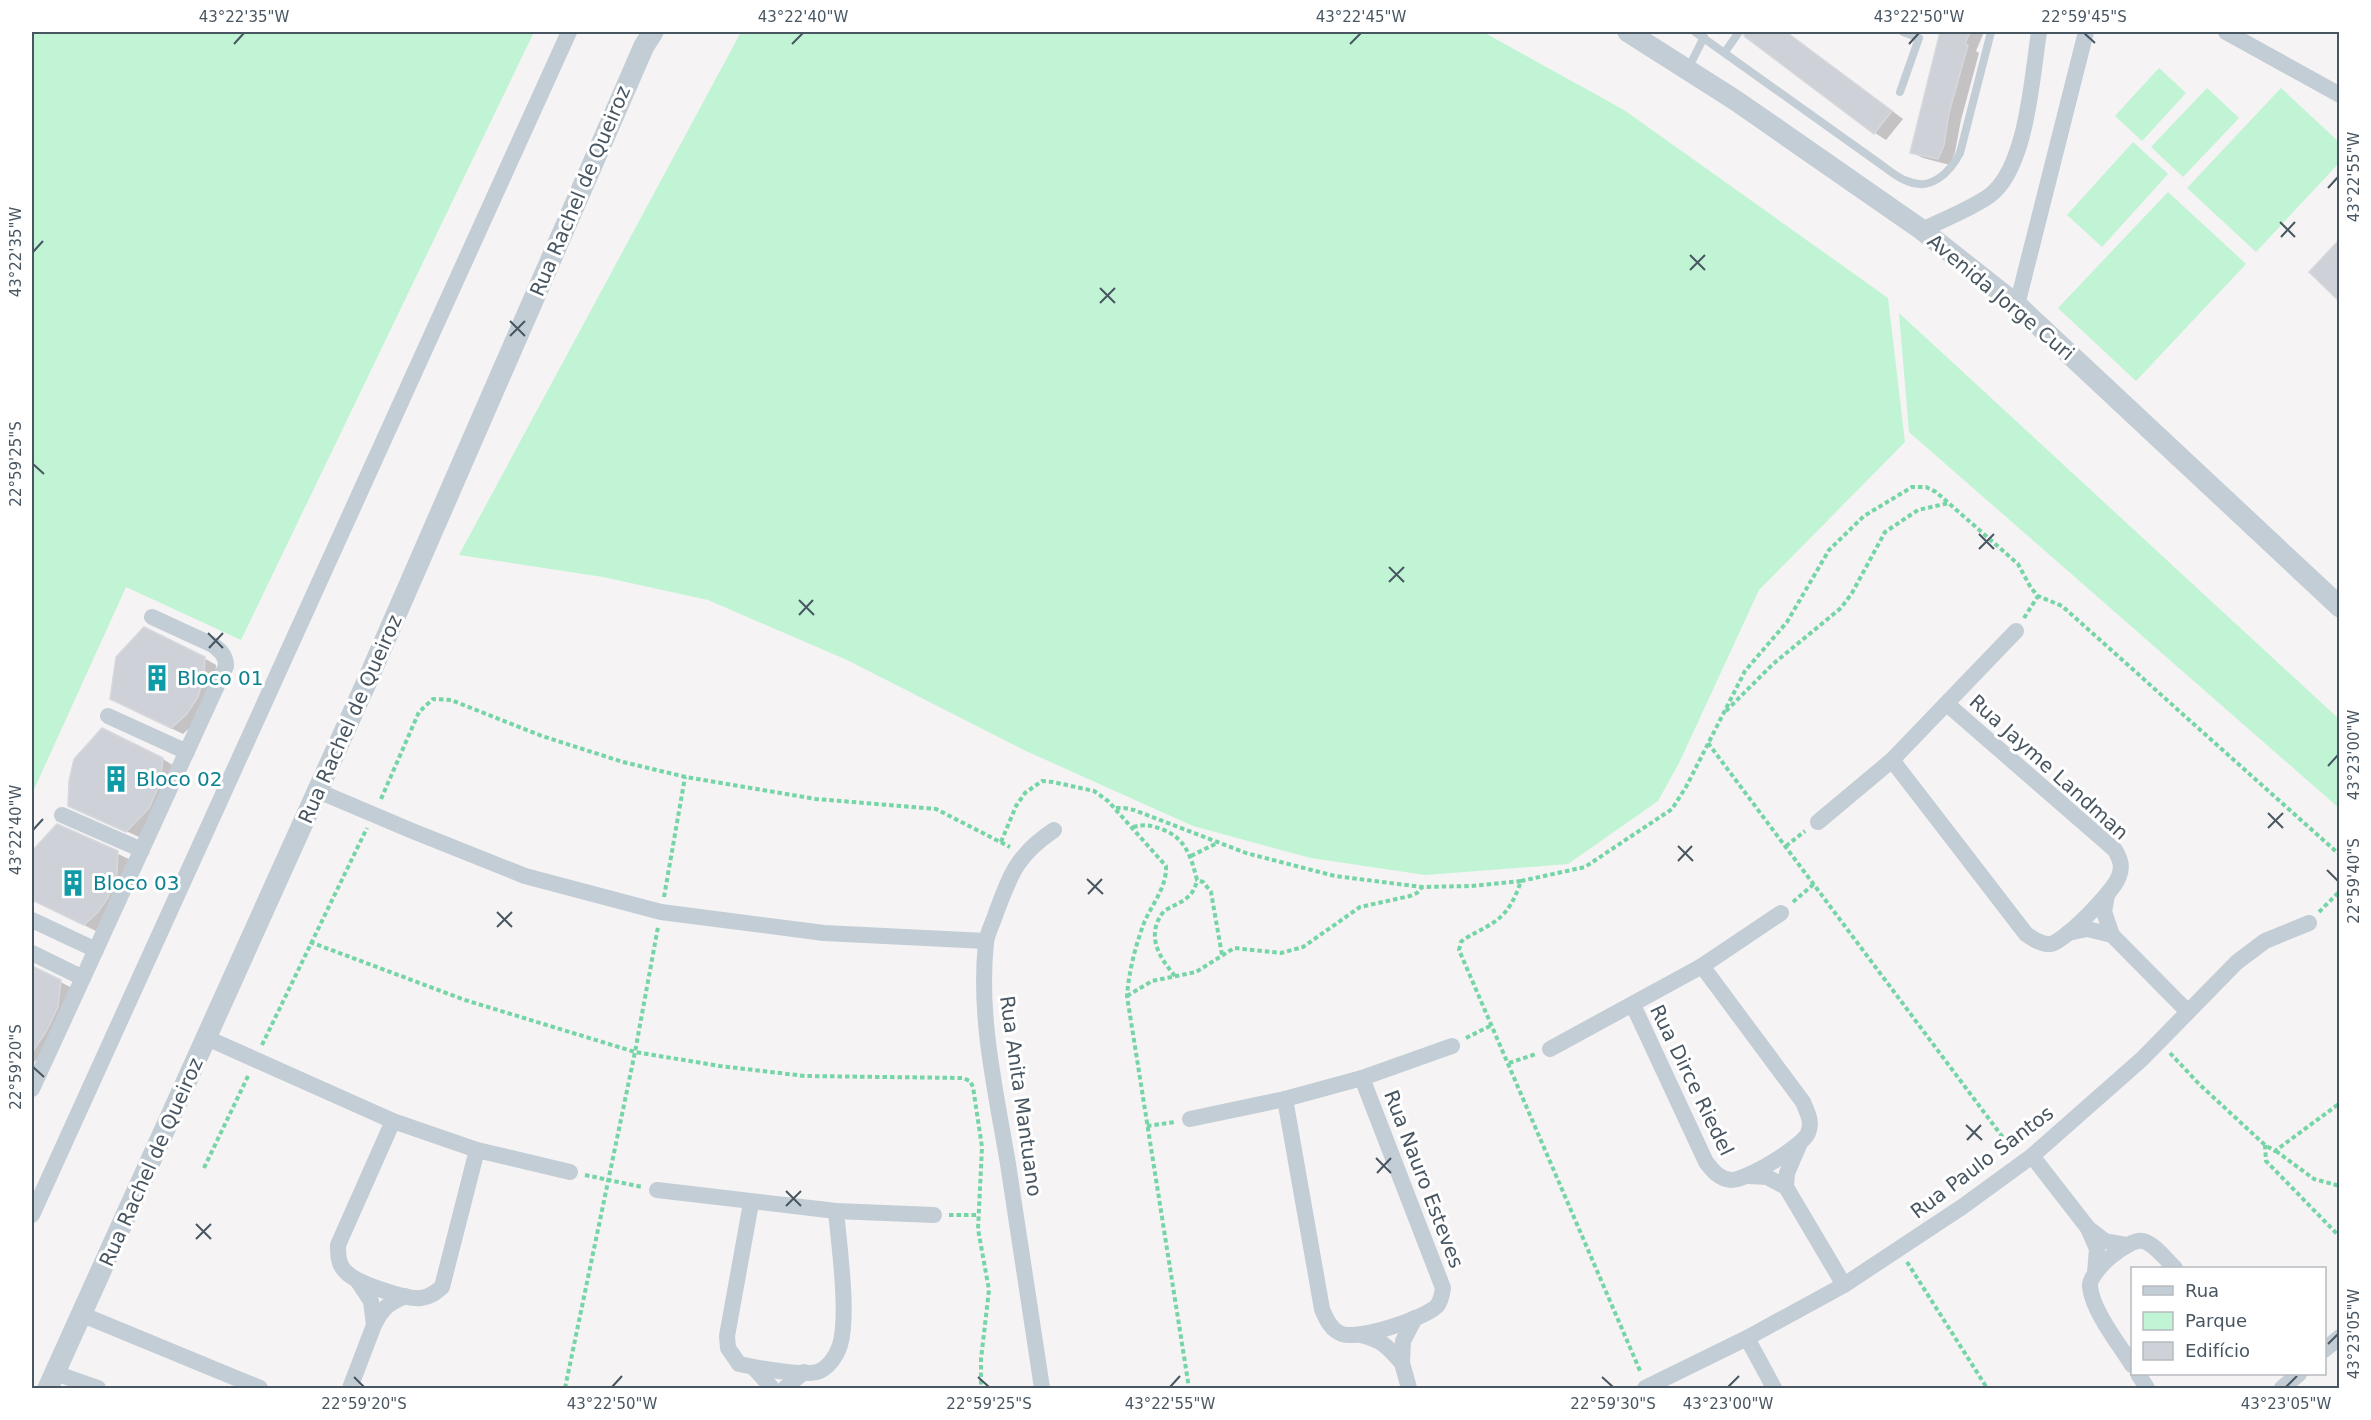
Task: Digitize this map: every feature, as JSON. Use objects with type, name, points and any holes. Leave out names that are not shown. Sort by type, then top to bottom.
[{"type":"street","points":[[32,1215],[569,32]]},
{"type":"street","name":"Avenida Jorge Curi","points":[[1628,32],[1687,69],[1922,230],[2016,305],[2340,607]]},
{"type":"street","points":[[1922,230],[1990,196],[2007,175],[2023,132],[2039,32]]},
{"type":"street","points":[[2016,305],[2040,221],[2086,32]]},
{"type":"street","points":[[2226,32],[2340,95]]},
{"type":"street","name":"Rua Rachel de Queiroz","points":[[51,1381],[318,791],[647,36]]},
{"type":"street","points":[[34,1077],[83,978],[224,675],[226,659],[221,651],[213,645],[152,617]]},
{"type":"street","points":[[1818,822],[1892,760],[2016,631]]},
{"type":"street","name":"Rua Jayme Landman","points":[[1892,760],[2026,934],[2035,941],[2048,944],[2059,941],[2107,895],[2119,879],[2121,869],[2121,860],[2115,850],[1947,704]]},
{"type":"street","points":[[108,716],[187,752]]},
{"type":"street","points":[[318,791],[525,876],[661,912],[824,933],[986,941]]},
{"type":"street","points":[[63,815],[142,850]]},
{"type":"street","name":"Rua Anita Mantuano","points":[[1042,1389],[986,1026],[985,984],[986,941],[1012,871],[1037,841],[1054,830]]},
{"type":"street","points":[[2107,895],[2104,912],[2112,935],[2188,1012]]},
{"type":"street","points":[[1550,1049],[1702,966],[1781,913]]},
{"type":"street","points":[[32,920],[96,950]]},
{"type":"street","name":"Rua Paulo Santos","points":[[1646,1388],[1747,1338],[1844,1285],[1899,1250],[2026,1159],[2142,1059],[2237,962],[2265,941],[2309,923]]},
{"type":"street","name":"Rua Jayme Landman","points":[[2068,933],[2087,929],[2112,935]]},
{"type":"street","points":[[32,952],[83,978]]},
{"type":"street","points":[[1702,966],[1803,1102],[1810,1127],[1808,1136],[1798,1145],[1787,1173],[1786,1187],[1844,1285]]},
{"type":"street","name":"Rua Dirce Riedel","points":[[1633,1005],[1706,1162],[1714,1173],[1724,1179],[1734,1180],[1748,1176],[1798,1145]]},
{"type":"street","points":[[207,1038],[393,1121],[477,1150],[570,1172]]},
{"type":"street","points":[[1190,1119],[1285,1099],[1362,1078],[1452,1046]]},
{"type":"street","name":"Rua Nauro Esteves","points":[[1361,1335],[1415,1318],[1437,1306],[1441,1300],[1443,1288],[1362,1078]]},
{"type":"street","points":[[1285,1099],[1322,1309],[1326,1319],[1340,1333],[1376,1339],[1385,1345],[1401,1363]]},
{"type":"street","points":[[393,1121],[338,1245],[338,1259],[344,1271],[357,1280],[405,1296],[420,1298],[432,1295],[442,1287],[477,1150]]},
{"type":"street","points":[[2026,1159],[2088,1228],[2105,1241],[2127,1245]]},
{"type":"street","name":"Rua Dirce Riedel","points":[[1748,1176],[1767,1177],[1786,1187]]},
{"type":"street","points":[[657,1190],[751,1203],[836,1211],[934,1215]]},
{"type":"street","points":[[751,1203],[727,1336],[728,1348],[733,1358],[739,1364],[754,1368],[818,1372],[828,1365],[836,1353],[841,1342],[843,1309],[836,1211]]},
{"type":"street","points":[[2088,1228],[2098,1255],[2090,1283],[2091,1296],[2131,1362]]},
{"type":"street","points":[[2095,1272],[2127,1245],[2137,1241],[2144,1241],[2152,1245],[2173,1267]]},
{"type":"street","points":[[357,1280],[371,1301],[374,1325]]},
{"type":"street","points":[[350,1389],[381,1311],[388,1304],[405,1296]]},
{"type":"street","points":[[82,1315],[260,1389]]},
{"type":"street","points":[[1409,1389],[1401,1363],[1403,1341],[1415,1318]]},
{"type":"street","points":[[2326,1349],[2340,1336]]},
{"type":"street","points":[[1747,1338],[1774,1389]]},
{"type":"street","points":[[754,1368],[772,1389]]},
{"type":"street","points":[[785,1389],[804,1372]]},
{"type":"street","points":[[2139,1375],[2147,1389]]},
{"type":"street","points":[[51,1381],[98,1389]]},
{"type":"lane","points":[[1695,32],[1882,166],[1908,182],[1924,183],[1937,180],[1945,175],[1953,168],[1960,153],[1991,32]]},
{"type":"lane","points":[[1725,52],[1740,32]]},
{"type":"lane","points":[[1900,92],[1919,38],[1903,32]]},
{"type":"lane","points":[[1687,69],[1704,37]]},
{"type":"path","points":[[1116,808],[1124,807],[1134,810],[1217,843],[1313,872],[1422,887],[1471,886],[1521,881],[1585,867],[1672,809],[1686,787],[1745,671],[1787,622],[1822,559],[1842,535],[1864,516],[1912,487],[1926,487],[1949,503],[2018,564],[2038,596],[2062,606],[2340,855]]},
{"type":"path","points":[[1724,713],[1773,664],[1841,608],[1885,532],[1918,510],[1949,503]]},
{"type":"path","points":[[2029,610],[2038,596]]},
{"type":"path","points":[[204,1168],[310,942],[374,814],[419,712],[433,699],[451,700],[542,736],[623,762],[686,777],[816,799],[936,809],[1024,854]]},
{"type":"path","points":[[1708,743],[2026,1159]]},
{"type":"path","points":[[565,1389],[635,1052],[686,777]]},
{"type":"path","points":[[1001,842],[1016,806],[1025,793],[1042,781],[1094,791],[1116,808],[1166,866],[1167,874],[1145,922],[1128,974],[1126,996],[1189,1389]]},
{"type":"path","points":[[1133,827],[1149,825],[1168,831],[1181,840],[1191,856],[1197,880],[1192,894],[1180,904],[1164,911],[1155,930],[1155,943],[1159,956],[1175,976]]},
{"type":"path","points":[[1786,846],[1794,840]]},
{"type":"path","points":[[1191,856],[1217,843]]},
{"type":"path","points":[[1197,880],[1203,882],[1211,892],[1222,955]]},
{"type":"path","points":[[1521,881],[1514,900],[1502,917],[1464,939],[1459,946],[1646,1388]]},
{"type":"path","points":[[1805,891],[1815,883]]},
{"type":"path","points":[[1126,996],[1152,981],[1196,972],[1234,948],[1281,953],[1293,951],[1303,947],[1360,907],[1410,896],[1422,887]]},
{"type":"path","points":[[2309,923],[2340,891]]},
{"type":"path","points":[[310,942],[465,1000],[635,1052],[720,1066],[805,1076],[963,1078],[970,1081],[973,1087],[982,1147],[977,1215],[979,1241],[989,1290],[981,1359],[981,1389]]},
{"type":"path","points":[[1478,1032],[1492,1025]]},
{"type":"path","points":[[2159,1042],[2265,1145],[2314,1179],[2340,1186]]},
{"type":"path","points":[[1509,1064],[1519,1060]]},
{"type":"path","points":[[2276,1151],[2340,1103]]},
{"type":"path","points":[[1147,1126],[1160,1124]]},
{"type":"path","points":[[2265,1145],[2266,1161],[2340,1237]]},
{"type":"path","points":[[597,1178],[629,1185]]},
{"type":"path","points":[[964,1215],[977,1215]]},
{"type":"path","points":[[1899,1250],[1987,1389]]},
{"type":"green space","points":[[32,32],[534,32],[241,640],[126,587],[32,794]]},
{"type":"green space","points":[[741,32],[1483,32],[1624,110],[1888,298],[1905,442],[1759,590],[1679,763],[1658,801],[1568,864],[1425,875],[1311,858],[1193,826],[1026,751],[847,660],[708,600],[603,577],[459,555]]},
{"type":"green space","points":[[2159,68],[2186,93],[2142,141],[2115,116]]},
{"type":"green space","points":[[2207,88],[2239,118],[2183,177],[2151,147]]},
{"type":"green space","points":[[2281,88],[2339,142],[2339,163],[2256,252],[2187,188]]},
{"type":"green space","points":[[2133,142],[2168,174],[2102,247],[2067,215]]},
{"type":"green space","points":[[2168,192],[2246,264],[2136,381],[2058,308]]},
{"type":"green space","points":[[1899,313],[2339,719],[2339,808],[1909,432]]},
{"type":"building","points":[[1745,32],[1786,32],[1892,111],[1874,134],[1744,36]]},
{"type":"building","points":[[1940,32],[1970,32],[1965,44],[1968,45],[1949,113],[1944,145],[1938,159],[1910,153]]},
{"type":"building","points":[[2340,239],[2340,302],[2309,272]]},
{"type":"building","name":"Bloco 01","points":[[144,627],[205,657],[204,676],[198,697],[186,715],[171,728],[110,699],[116,657]]},
{"type":"building","name":"Bloco 02","points":[[102,728],[163,758],[160,784],[149,808],[126,832],[68,806],[69,781],[74,759]]},
{"type":"building","name":"Bloco 03","points":[[57,824],[118,851],[117,873],[108,898],[98,912],[84,925],[32,900],[32,851]]},
{"type":"building","points":[[32,966],[61,980],[58,1007],[32,1053]]},
{"type":"place","name":"Bloco 01","points":[[157,678]]},
{"type":"place","name":"Bloco 02","points":[[116,779]]},
{"type":"place","name":"Bloco 03","points":[[73,883]]}]
